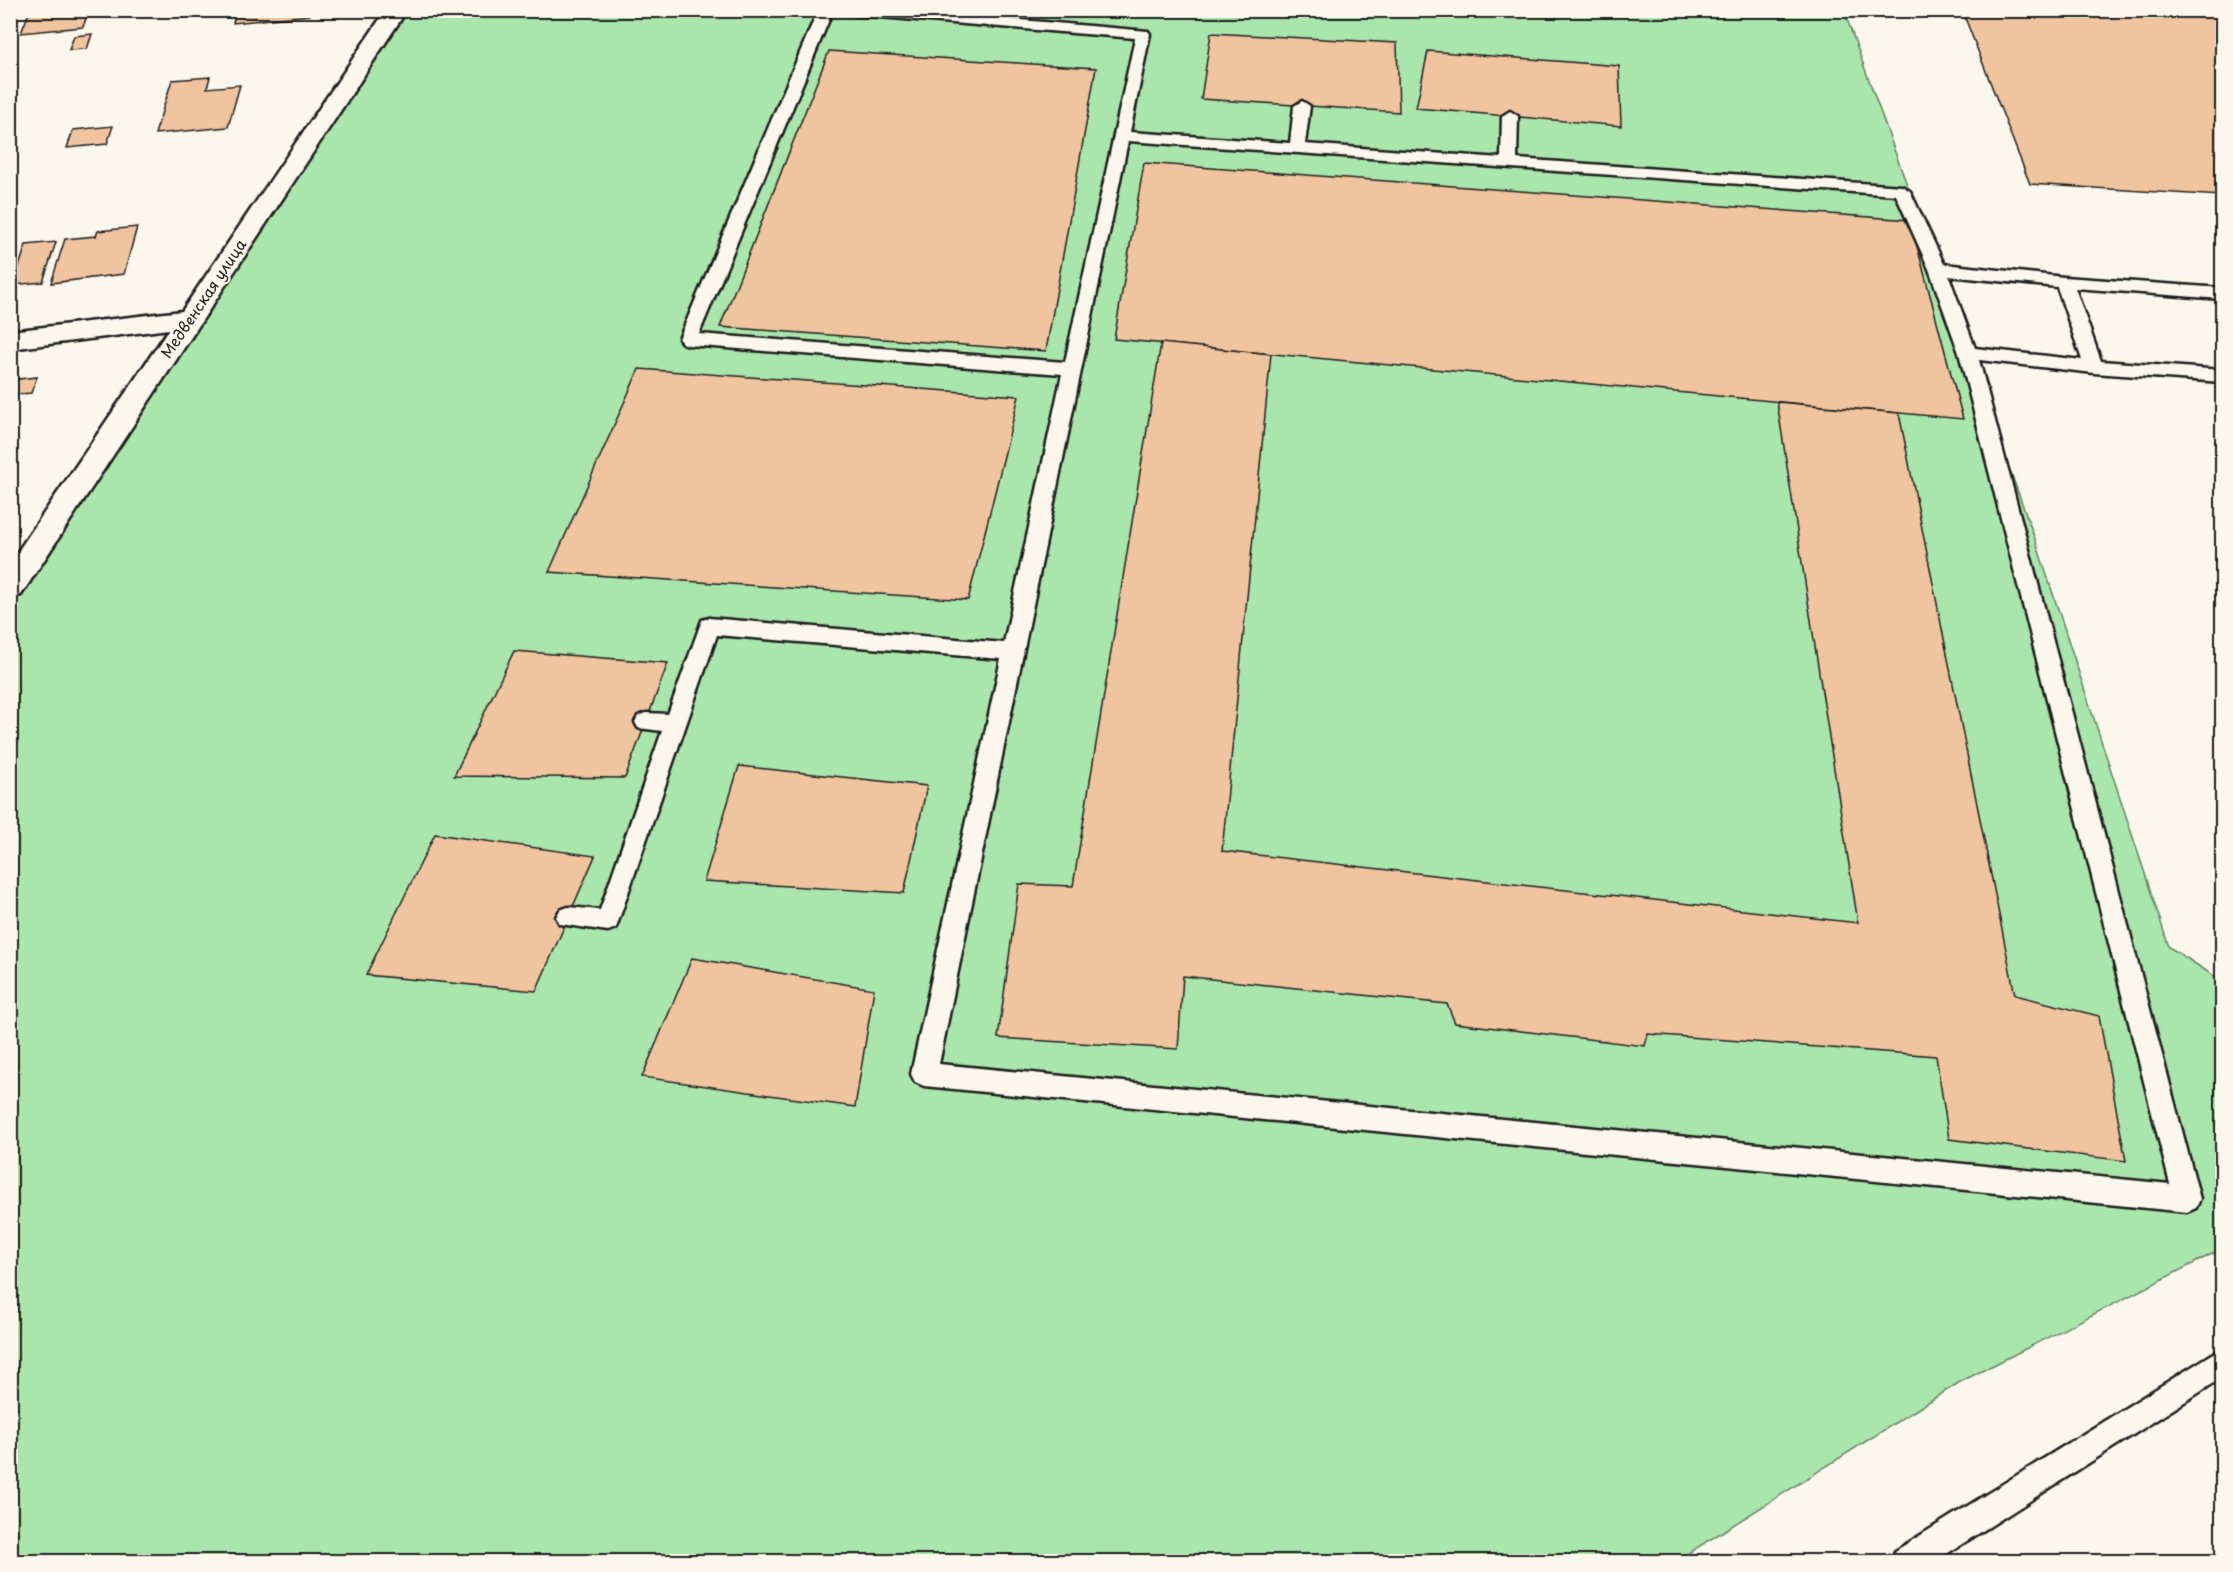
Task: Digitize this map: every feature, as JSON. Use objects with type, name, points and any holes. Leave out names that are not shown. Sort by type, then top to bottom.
[{"type":"street","name":"Медвенская улица","points":[[10,587],[398,10]]},
{"type":"street","points":[[10,340],[190,318]]},
{"type":"lane","points":[[826,10],[688,339],[1073,369]]},
{"type":"lane","points":[[843,10],[1143,34],[924,1074],[2187,1199],[1968,353],[1938,269],[1902,191],[1122,136]]},
{"type":"lane","points":[[1297,148],[1302,106]]},
{"type":"lane","points":[[1509,163],[1510,116]]},
{"type":"lane","points":[[1938,269],[2064,282],[2223,293]]},
{"type":"lane","points":[[2064,282],[2094,367]]},
{"type":"lane","points":[[1968,353],[2094,367],[2223,376]]},
{"type":"lane","points":[[568,917],[608,921],[709,626],[1013,652]]},
{"type":"lane","points":[[646,722],[676,723]]},
{"type":"lane","points":[[1905,1562],[2223,1362]]},
{"type":"green space","points":[[402,11],[1844,11],[2035,539],[2169,947],[2222,981],[2222,1249],[1960,1382],[1676,1561],[11,1562],[11,592]]},
{"type":"building","points":[[30,10],[89,10],[83,27],[21,33]]},
{"type":"building","points":[[236,10],[311,10],[310,15],[233,23]]},
{"type":"building","points":[[1962,10],[2214,10],[2222,26],[2222,196],[2030,184]]},
{"type":"building","points":[[1211,33],[1397,43],[1399,112],[1201,99]]},
{"type":"building","points":[[92,34],[87,49],[69,50],[74,36]]},
{"type":"building","points":[[829,51],[1096,68],[1046,351],[720,327]]},
{"type":"building","points":[[1428,51],[1619,66],[1621,126],[1416,108]]},
{"type":"building","points":[[210,77],[207,88],[240,85],[228,127],[155,134],[172,80]]},
{"type":"building","points":[[113,126],[107,144],[67,148],[73,130]]},
{"type":"building","points":[[1144,163],[1910,220],[1963,419],[1114,339]]},
{"type":"building","points":[[137,227],[124,274],[51,283],[65,239],[96,236],[98,231]]},
{"type":"building","points":[[56,242],[43,282],[13,285],[26,245]]},
{"type":"building","points":[[1161,343],[1271,354],[1222,851],[1858,923],[1777,402],[1899,413],[2015,995],[2099,1016],[2126,1161],[1949,1139],[1936,1056],[1648,1034],[1645,1046],[1455,1023],[1447,1004],[1183,976],[1178,1049],[998,1038],[1019,884],[1073,886]]},
{"type":"building","points":[[639,369],[1019,396],[968,600],[549,572]]},
{"type":"building","points":[[37,377],[31,393],[10,395],[10,380]]},
{"type":"building","points":[[514,651],[668,663],[625,778],[454,776]]},
{"type":"building","points":[[739,766],[927,786],[904,893],[704,881]]},
{"type":"building","points":[[435,834],[595,856],[536,991],[366,975]]},
{"type":"building","points":[[692,958],[874,989],[855,1107],[642,1077]]}]
